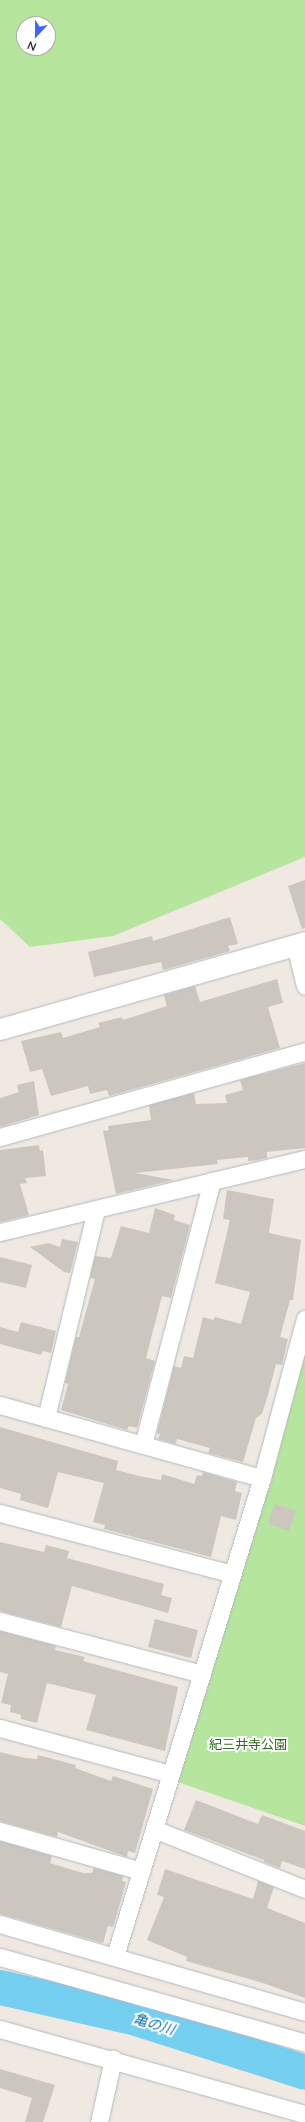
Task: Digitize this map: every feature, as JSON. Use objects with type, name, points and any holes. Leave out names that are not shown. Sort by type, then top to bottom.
[{"type":"street","points":[[0,1029],[300,944],[305,986]]},
{"type":"street","points":[[0,1137],[305,1051]]},
{"type":"street","points":[[0,1232],[305,1158]]},
{"type":"street","points":[[143,1445],[212,1181]]},
{"type":"street","points":[[46,1418],[96,1209]]},
{"type":"street","points":[[115,1956],[262,1478],[305,1319]]},
{"type":"street","points":[[0,1405],[262,1478]]},
{"type":"street","points":[[0,1513],[232,1574]]},
{"type":"street","points":[[0,1621],[202,1674]]},
{"type":"street","points":[[0,1728],[171,1774]]},
{"type":"street","points":[[154,1829],[305,1889]]},
{"type":"street","points":[[0,1831],[141,1871]]},
{"type":"street","points":[[0,1924],[305,2012]]},
{"type":"street","points":[[0,1957],[305,2043]]},
{"type":"street","points":[[0,2029],[113,2059],[305,2114]]},
{"type":"street","points":[[99,2122],[113,2059]]},
{"type":"green space","points":[[0,0],[305,0],[305,857],[113,936],[30,947],[0,919]]},
{"type":"green space","name":"紀三井寺公園","points":[[305,1351],[305,1826],[178,1782]]},
{"type":"building","points":[[305,880],[305,928],[302,929],[288,886]]},
{"type":"building","points":[[230,917],[238,944],[228,946],[230,951],[163,970],[161,962],[94,977],[88,952],[152,936],[153,941]]},
{"type":"building","points":[[277,979],[283,1003],[268,1007],[280,1048],[109,1096],[107,1090],[90,1094],[88,1086],[51,1096],[42,1069],[30,1072],[21,1041],[61,1032],[63,1038],[100,1027],[98,1023],[122,1017],[123,1020],[167,1006],[164,995],[195,986],[200,1002]]},
{"type":"building","points":[[305,1063],[305,1148],[267,1152],[267,1158],[259,1160],[248,1161],[248,1157],[217,1160],[218,1164],[135,1173],[174,1180],[116,1194],[103,1131],[109,1130],[108,1126],[151,1120],[149,1105],[194,1093],[196,1104],[227,1103],[225,1095],[243,1090],[240,1080]]},
{"type":"building","points":[[34,1081],[39,1115],[0,1127],[0,1098],[19,1092],[17,1085]]},
{"type":"building","points":[[39,1145],[40,1151],[43,1150],[46,1176],[25,1178],[27,1183],[20,1184],[29,1215],[0,1222],[0,1150]]},
{"type":"building","points":[[227,1190],[274,1199],[269,1233],[301,1240],[293,1300],[290,1300],[280,1337],[288,1339],[282,1365],[276,1364],[262,1414],[256,1418],[243,1462],[208,1453],[210,1448],[177,1439],[176,1444],[158,1439],[160,1434],[157,1433],[174,1366],[181,1368],[184,1356],[193,1358],[203,1317],[213,1320],[215,1317],[241,1324],[250,1292],[215,1283],[230,1220],[223,1219]]},
{"type":"building","points":[[155,1208],[175,1215],[174,1220],[190,1225],[171,1298],[162,1296],[146,1358],[155,1361],[137,1428],[129,1426],[127,1430],[61,1410],[68,1384],[65,1383],[76,1337],[79,1337],[95,1279],[90,1278],[95,1256],[111,1258],[121,1226],[149,1233]]},
{"type":"building","points":[[62,1239],[78,1242],[70,1273],[64,1272],[30,1247],[48,1243],[60,1247]]},
{"type":"building","points":[[0,1257],[32,1265],[26,1288],[0,1282]]},
{"type":"building","points":[[21,1322],[56,1331],[51,1353],[43,1351],[41,1355],[0,1344],[0,1327],[18,1332]]},
{"type":"building","points":[[0,1427],[118,1461],[116,1470],[139,1476],[161,1480],[162,1474],[194,1484],[197,1475],[202,1476],[203,1472],[237,1482],[235,1491],[242,1493],[236,1520],[221,1516],[211,1557],[104,1529],[105,1525],[93,1522],[104,1483],[58,1472],[48,1508],[20,1500],[21,1494],[0,1488]]},
{"type":"building","points":[[274,1504],[296,1510],[289,1531],[268,1524]]},
{"type":"building","points":[[0,1542],[44,1552],[46,1545],[69,1551],[67,1558],[164,1584],[161,1595],[172,1598],[168,1613],[72,1586],[61,1627],[0,1611]]},
{"type":"building","points":[[155,1619],[198,1630],[191,1658],[148,1647]]},
{"type":"building","points":[[0,1631],[56,1646],[55,1650],[85,1657],[83,1661],[178,1687],[165,1751],[86,1730],[96,1695],[47,1683],[37,1723],[21,1719],[21,1715],[10,1712],[11,1705],[1,1703],[8,1674],[0,1672]]},
{"type":"building","points":[[0,1752],[25,1758],[37,1759],[38,1755],[76,1765],[75,1768],[111,1781],[113,1776],[153,1789],[135,1853],[128,1851],[127,1857],[58,1832],[57,1837],[0,1821]]},
{"type":"building","points":[[196,1800],[258,1824],[262,1815],[305,1831],[305,1869],[282,1861],[280,1868],[264,1862],[264,1860],[184,1830]]},
{"type":"building","points":[[0,1841],[52,1856],[50,1863],[83,1873],[92,1873],[94,1868],[123,1876],[122,1881],[126,1882],[115,1921],[113,1927],[108,1926],[103,1943],[0,1914]]},
{"type":"building","points":[[165,1869],[253,1899],[258,1881],[274,1887],[267,1908],[305,1923],[305,1998],[263,1983],[186,1961],[187,1957],[147,1940],[164,1897],[157,1895]]},
{"type":"building","points":[[0,2069],[55,2085],[43,2122],[25,2122],[32,2098],[0,2088]]},
{"type":"waterway","name":"亀の川","points":[[0,1987],[136,2018],[305,2072]]}]
